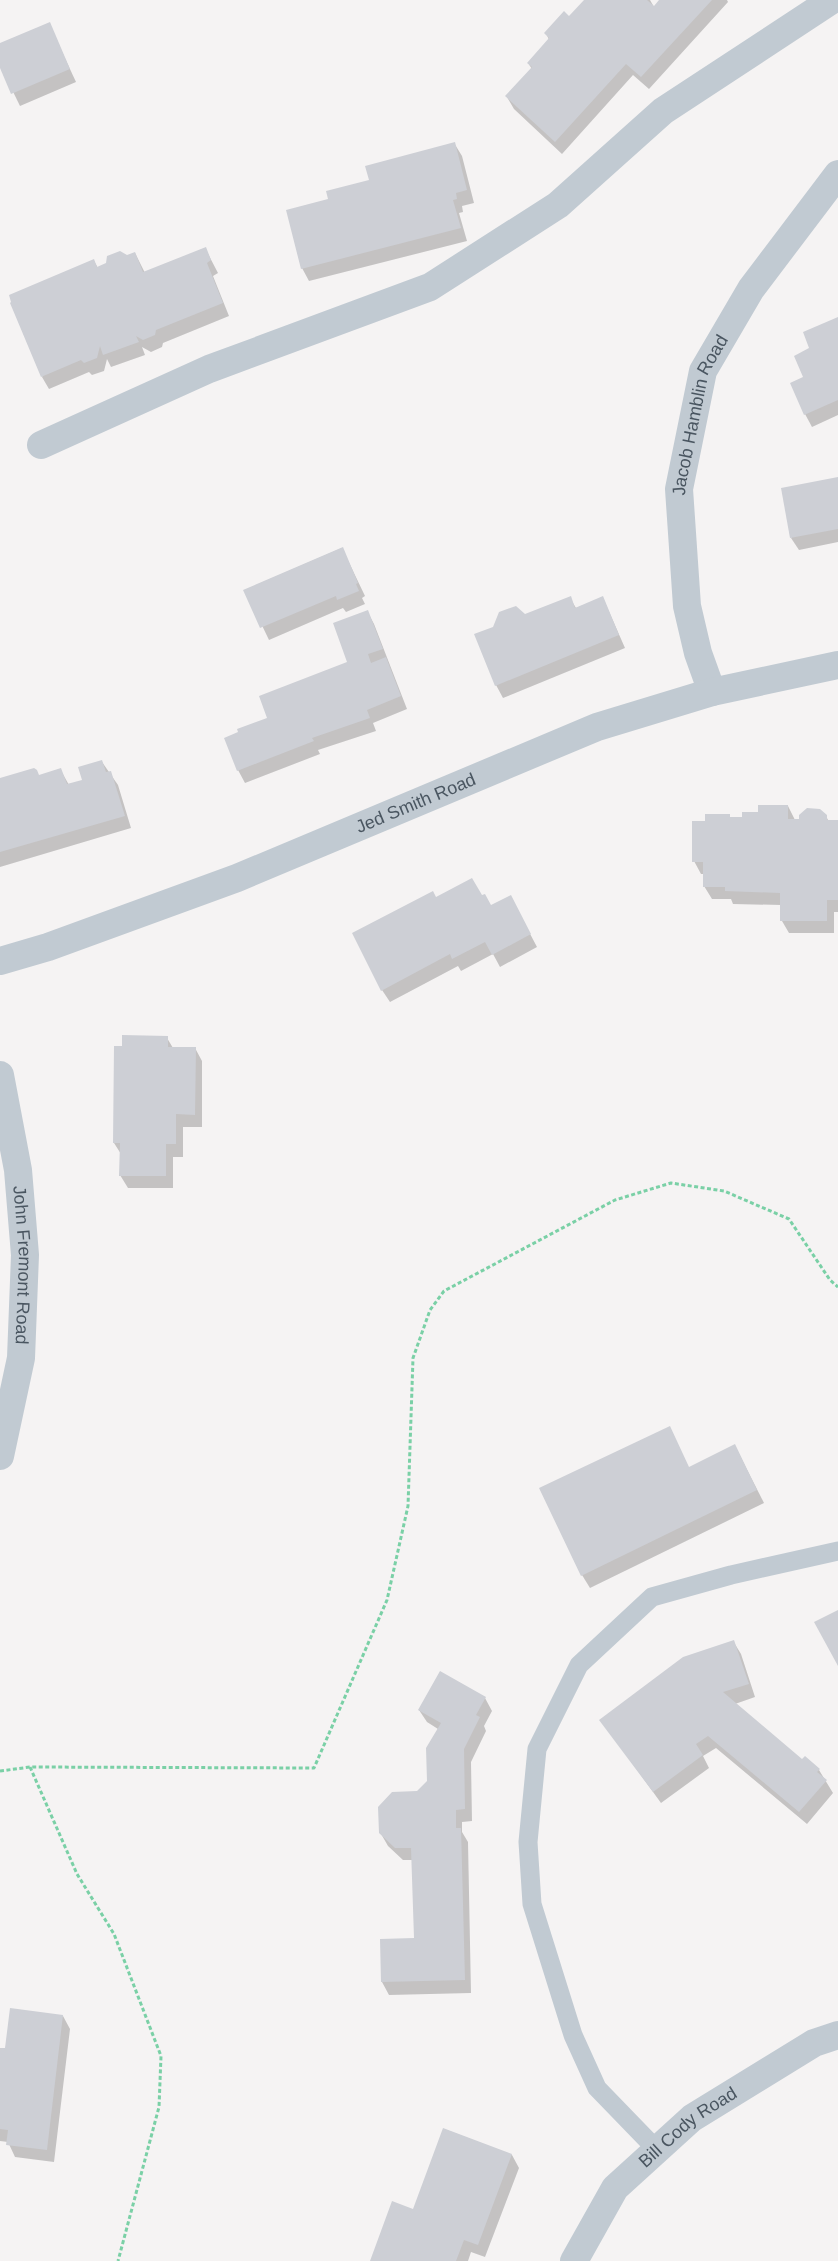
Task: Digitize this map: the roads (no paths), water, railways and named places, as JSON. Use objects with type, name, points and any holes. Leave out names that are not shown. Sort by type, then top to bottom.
[{"type":"street","points":[[41,444],[209,370],[430,287],[558,205],[663,111],[832,0]]},
{"type":"street","name":"Jacob Hamblin Road","points":[[712,692],[698,653],[687,606],[679,489],[703,371],[751,289],[838,174]]},
{"type":"street","name":"Jed Smith Road","points":[[0,961],[48,947],[237,878],[597,727],[712,692],[838,666]]},
{"type":"street","name":"John Fremont Road","points":[[0,1074],[18,1170],[25,1255],[21,1358],[0,1456]]},
{"type":"street","name":"Bill Cody Road","points":[[574,2261],[615,2188],[692,2118],[814,2043],[838,2034]]},
{"type":"lane","points":[[657,2150],[597,2088],[573,2035],[532,1904],[528,1842],[537,1749],[579,1665],[652,1597],[731,1575],[838,1551]]}]
